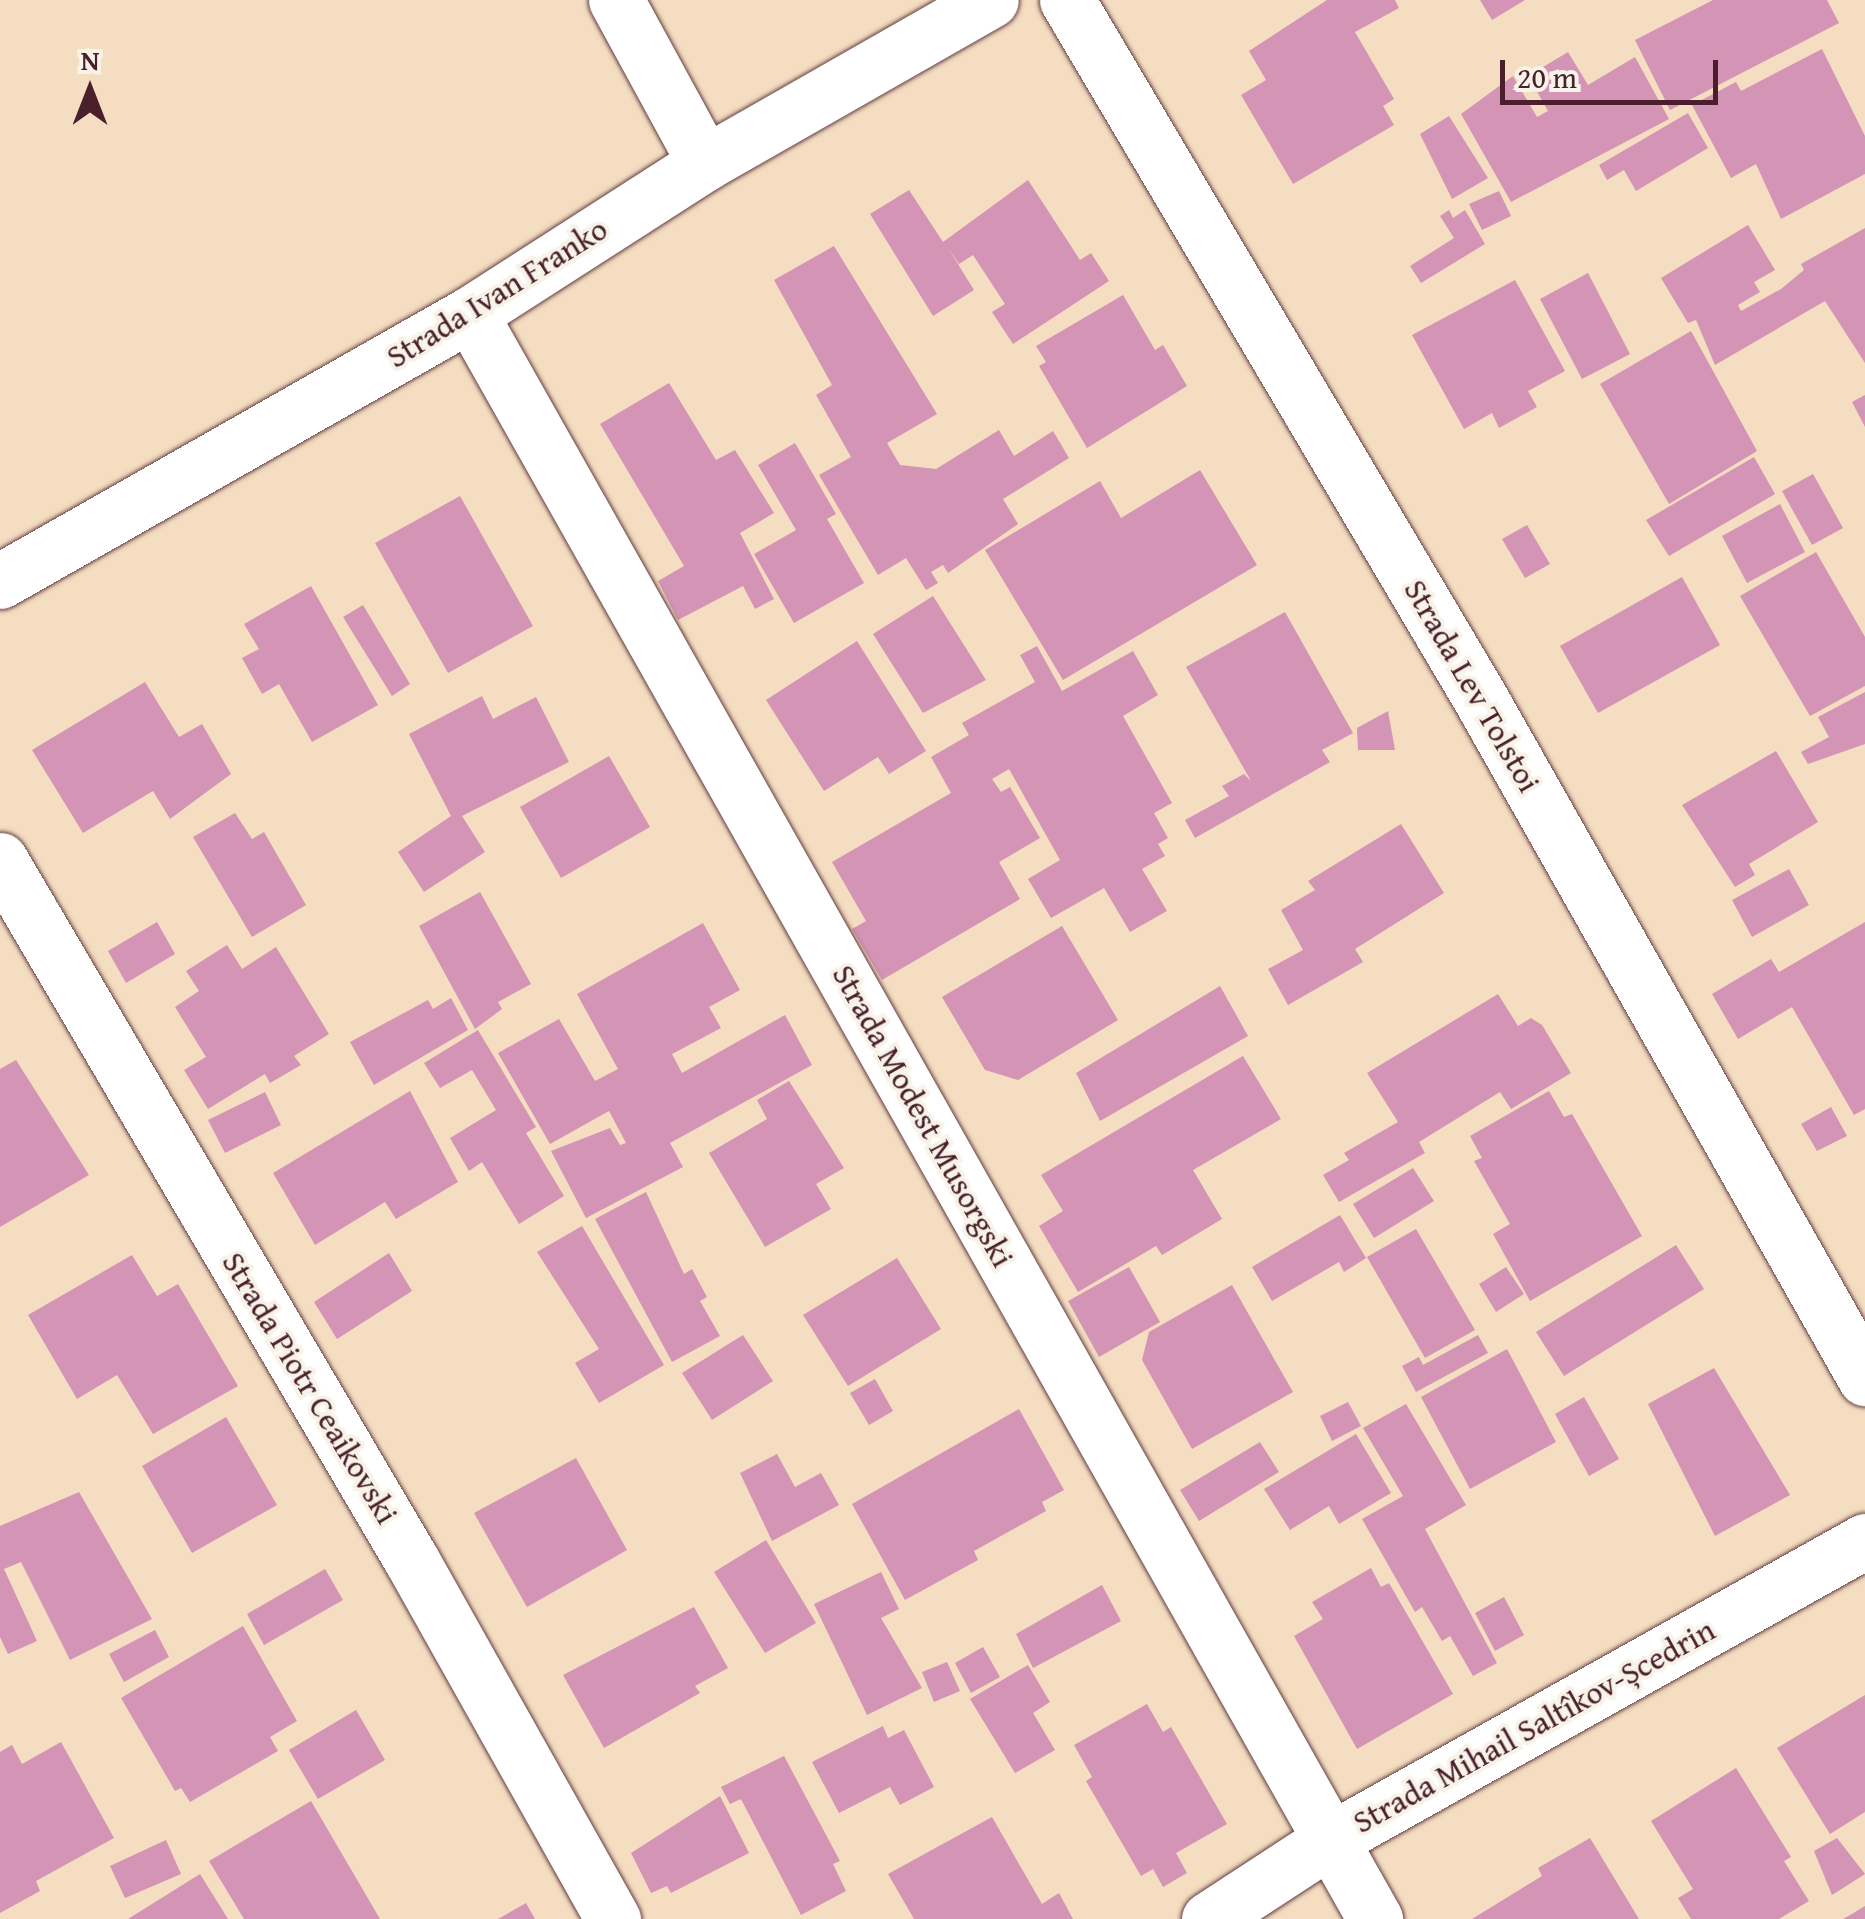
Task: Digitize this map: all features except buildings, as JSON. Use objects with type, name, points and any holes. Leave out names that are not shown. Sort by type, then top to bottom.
[{"type":"street","points":[[616,0],[705,163]]},
{"type":"street","name":"Strada Ivan Franko","points":[[0,581],[470,314],[705,163],[991,0]]},
{"type":"street","name":"Strada Lev Tolstoi","points":[[1067,0],[1480,696],[1865,1378]]},
{"type":"street","name":"Strada Modest Musorgski","points":[[470,314],[1375,1919]]},
{"type":"street","name":"Strada Piotr Ceaikovski","points":[[0,860],[412,1561],[613,1919]]},
{"type":"street","name":"Strada Mihail Saltîkov-Șcedrin","points":[[1208,1919],[1330,1840],[1865,1541]]}]
